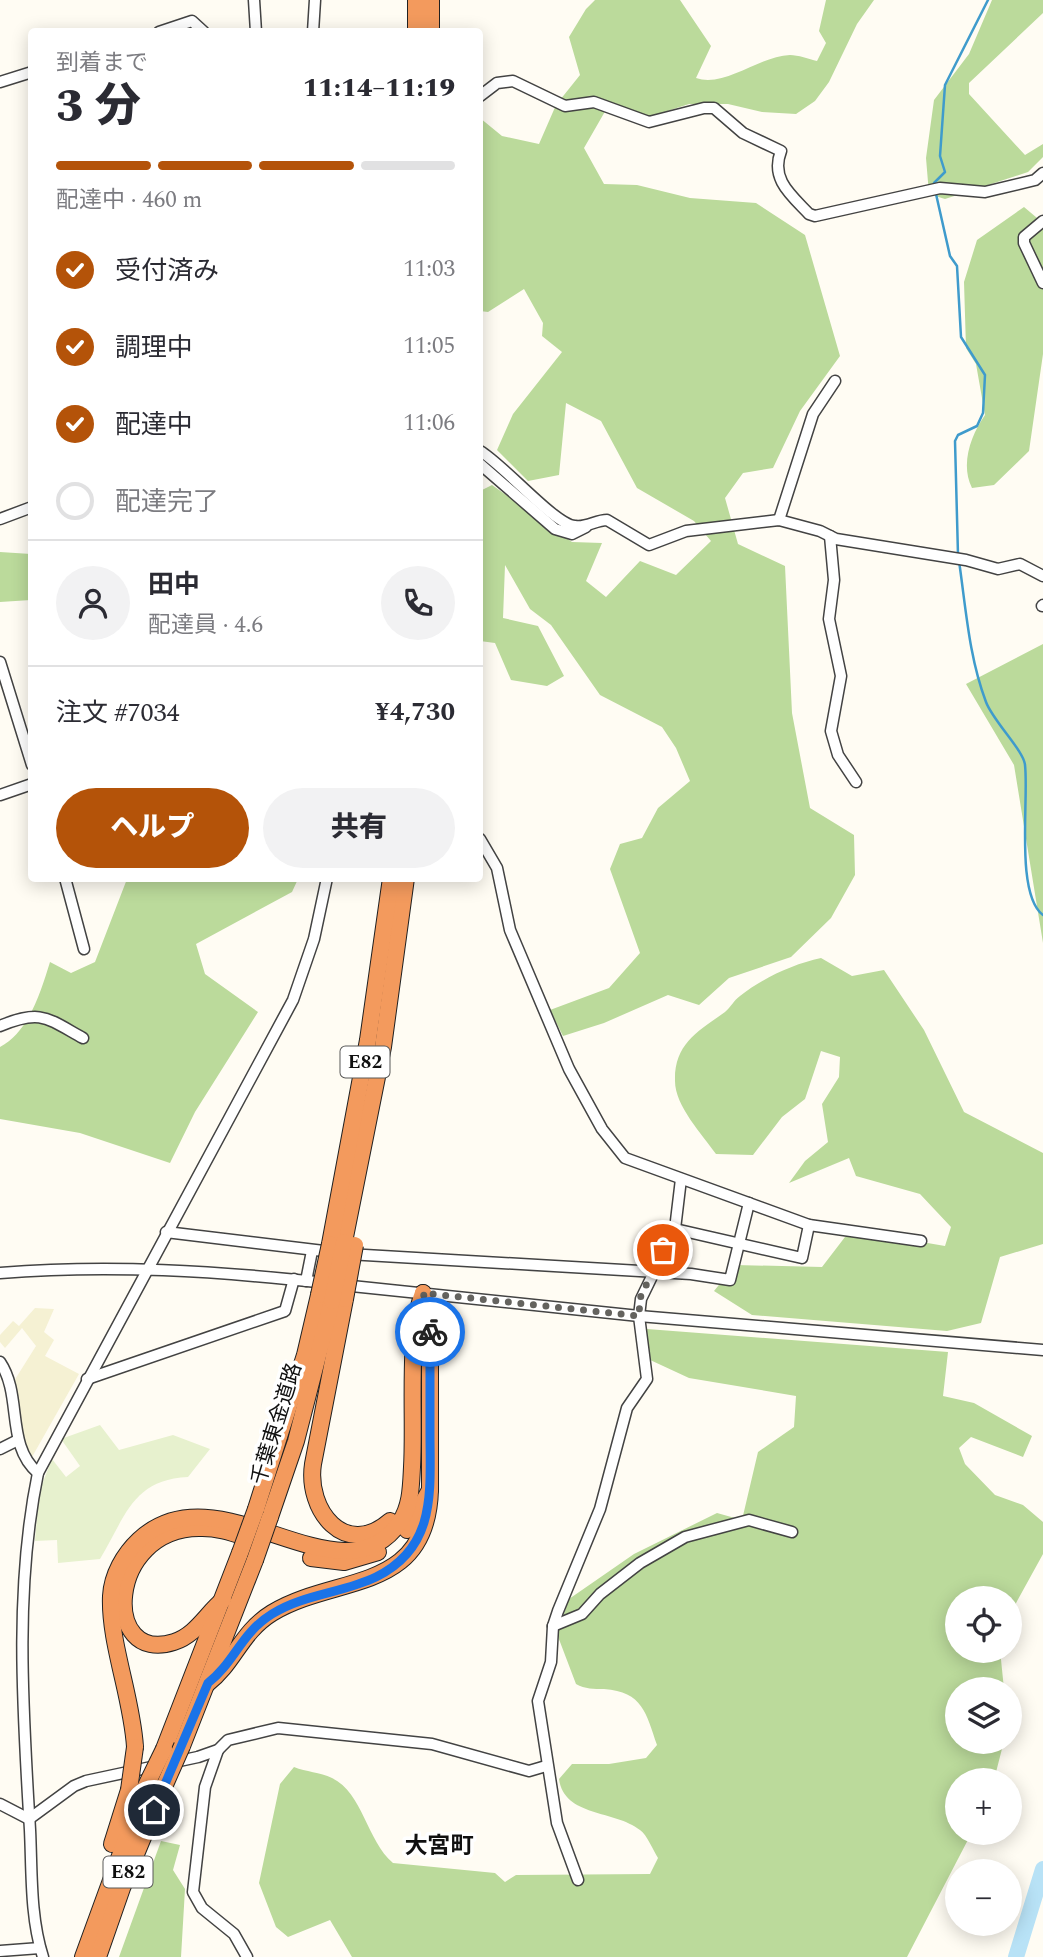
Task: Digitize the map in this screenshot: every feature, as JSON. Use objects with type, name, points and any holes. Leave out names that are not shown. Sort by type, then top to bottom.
[{"type":"highway","points":[[416,0],[416,28]]},
{"type":"highway","points":[[431,0],[431,28]]},
{"type":"highway","name":"千葉東金道路","points":[[98,1957],[122,1888],[208,1683],[263,1513],[296,1441],[343,1243],[364,1064],[390,882]]},
{"type":"highway","name":"E82","points":[[343,1243],[369,1151],[367,1133],[389,1005],[405,882]]},
{"type":"highway","points":[[343,1243],[332,1298],[311,1477],[316,1503],[322,1514],[340,1530],[369,1532],[387,1523],[409,1493]]},
{"type":"highway","points":[[208,1683],[220,1673],[247,1633],[273,1613],[301,1599],[364,1582],[402,1559],[421,1533],[430,1507],[430,1313],[423,1293]]},
{"type":"highway","points":[[77,1957],[137,1790],[129,1694],[114,1628],[111,1593],[119,1567],[139,1540],[165,1523],[207,1517],[237,1521],[310,1548],[349,1550],[371,1544],[391,1532],[406,1512],[409,1493],[414,1429],[416,1312],[423,1293]]},
{"type":"highway","points":[[223,1600],[192,1633],[174,1642],[156,1643],[137,1635],[127,1622],[122,1591],[129,1571],[144,1550],[164,1536],[187,1529],[229,1532],[317,1559],[344,1562],[369,1556],[391,1545],[408,1528],[430,1490]]},
{"type":"highway","name":"千葉東金道路","points":[[83,1957],[137,1790],[164,1749],[223,1600],[248,1557]]},
{"type":"street","points":[[254,0],[256,28]]},
{"type":"street","points":[[313,28],[315,0]]},
{"type":"street","points":[[171,28],[192,21],[200,28]]},
{"type":"street","points":[[0,82],[28,73]]},
{"type":"street","points":[[483,94],[497,83],[513,81],[565,106],[594,102],[649,122],[704,108],[714,108],[743,133],[781,150],[777,160],[780,181],[808,214],[815,216],[940,188],[985,192],[1035,180],[1043,173]]},
{"type":"street","points":[[1043,221],[1024,237],[1024,243],[1043,283]]},
{"type":"street","points":[[779,520],[813,414],[835,381]]},
{"type":"street","points":[[483,454],[501,465],[563,522],[571,526],[607,520],[649,545],[686,531],[779,520],[830,536],[966,560],[998,569],[1020,564],[1043,576]]},
{"type":"street","points":[[483,467],[555,529],[572,534],[588,525]]},
{"type":"street","points":[[0,519],[28,508]]},
{"type":"street","points":[[830,536],[834,580],[829,619],[841,676],[831,732],[838,755],[856,782]]},
{"type":"street","points":[[0,662],[28,752]]},
{"type":"street","points":[[0,795],[28,785]]},
{"type":"street","points":[[483,844],[497,868],[510,930],[530,983],[590,1108],[625,1158],[809,1224],[921,1241]]},
{"type":"street","points":[[66,882],[84,948]]},
{"type":"street","points":[[0,1951],[42,1953],[29,1819],[24,1700],[27,1532],[38,1473],[146,1268],[293,1000],[314,939],[326,882]]},
{"type":"street","points":[[0,1026],[31,1015],[52,1021],[83,1038]]},
{"type":"street","points":[[578,1880],[557,1823],[546,1766],[538,1693],[551,1662],[553,1626],[590,1528],[600,1509],[627,1408],[647,1379],[639,1316],[640,1298],[675,1229],[681,1179]]},
{"type":"street","points":[[166,1233],[312,1251],[652,1272],[730,1280],[749,1203]]},
{"type":"street","points":[[675,1229],[802,1258],[809,1224]]},
{"type":"street","points":[[306,1281],[312,1251]]},
{"type":"street","points":[[0,1273],[74,1268],[200,1270],[639,1316],[1043,1350]]},
{"type":"street","points":[[87,1379],[285,1311],[294,1279]]},
{"type":"street","points":[[0,1362],[12,1390],[18,1440],[25,1459],[38,1473]]},
{"type":"street","points":[[0,1396],[12,1390]]},
{"type":"street","points":[[0,1449],[18,1440]]},
{"type":"street","points":[[553,1626],[582,1614],[600,1594],[640,1563],[685,1537],[749,1520],[792,1532]]},
{"type":"street","points":[[247,1957],[234,1934],[202,1908],[193,1892],[205,1787],[218,1750],[228,1740],[247,1733],[291,1728],[372,1740],[432,1744],[529,1771],[546,1766]]},
{"type":"street","points":[[29,1819],[74,1786],[218,1750]]},
{"type":"street","points":[[0,1804],[29,1819]]},
{"type":"shaded area","points":[[35,1308],[54,1309],[44,1332],[54,1340],[45,1356],[79,1374],[32,1457],[22,1436],[14,1381],[36,1346],[22,1328],[5,1348],[0,1342],[0,1335],[13,1321],[19,1326]]},
{"type":"green space","points":[[595,0],[680,0],[711,46],[696,78],[707,80],[719,79],[778,57],[793,55],[817,61],[826,43],[819,31],[826,0],[874,0],[857,24],[829,82],[815,101],[796,114],[762,112],[728,104],[689,104],[649,117],[607,108],[584,148],[604,184],[637,185],[690,198],[756,203],[805,235],[840,356],[800,411],[773,468],[743,473],[725,498],[738,544],[785,566],[792,713],[810,808],[854,835],[855,875],[831,918],[791,957],[729,978],[699,1005],[668,995],[604,1023],[563,1036],[550,1010],[609,988],[640,953],[610,869],[620,844],[642,838],[658,808],[690,781],[676,748],[662,727],[600,695],[551,625],[530,609],[505,565],[503,618],[538,626],[564,676],[547,686],[511,680],[495,643],[483,641],[483,490],[492,485],[572,542],[602,543],[586,581],[606,597],[640,561],[676,575],[711,541],[694,521],[637,488],[601,421],[566,403],[559,475],[528,481],[497,450],[513,414],[562,352],[542,336],[543,323],[524,289],[488,312],[483,311],[483,120],[502,136],[539,144],[556,105],[580,75],[569,37],[586,9]]},
{"type":"green space","points":[[992,0],[1043,0],[1043,13],[969,83],[969,94],[1025,155],[1043,144],[1043,157],[1028,172],[945,199],[929,194],[926,158],[934,100],[969,54]]},
{"type":"green space","points":[[1024,207],[1043,223],[1043,354],[1029,451],[994,485],[972,488],[967,460],[975,431],[985,415],[976,364],[966,348],[964,282],[977,240]]},
{"type":"green space","points":[[0,552],[28,554],[28,600],[0,602]]},
{"type":"green space","points":[[1043,644],[1043,943],[1014,765],[966,684]]},
{"type":"green space","points":[[126,882],[297,882],[292,892],[196,944],[205,974],[258,1012],[195,1112],[170,1163],[80,1133],[0,1119],[0,1047],[19,1031],[26,1021],[38,998],[50,962],[71,973],[95,962]]},
{"type":"green space","points":[[821,958],[852,976],[884,970],[924,1030],[964,1112],[1043,1153],[1043,1244],[1000,1257],[981,1323],[947,1331],[752,1315],[714,1291],[735,1265],[822,1267],[845,1237],[881,1235],[945,1246],[951,1227],[920,1194],[856,1176],[849,1158],[789,1183],[805,1161],[828,1142],[822,1104],[839,1077],[840,1057],[821,1051],[805,1099],[782,1117],[753,1155],[716,1154],[679,1100],[675,1081],[676,1068],[690,1039],[758,983],[789,968]]},
{"type":"green space","points":[[647,1329],[948,1352],[943,1396],[974,1403],[1032,1436],[1023,1457],[971,1437],[959,1448],[965,1464],[995,1495],[1023,1505],[1043,1522],[1043,1554],[1022,1592],[1022,1586],[945,1586],[945,1663],[1001,1663],[1003,1677],[945,1677],[945,1754],[1001,1754],[997,1768],[945,1768],[945,1845],[965,1845],[958,1859],[945,1859],[945,1884],[907,1957],[352,1957],[330,1920],[288,1937],[276,1927],[259,1883],[280,1784],[294,1767],[327,1776],[342,1785],[358,1806],[384,1854],[393,1863],[495,1873],[505,1882],[516,1875],[650,1874],[658,1858],[643,1832],[618,1819],[580,1807],[563,1791],[559,1779],[572,1764],[609,1764],[646,1758],[657,1745],[650,1723],[641,1706],[627,1695],[576,1684],[557,1634],[569,1599],[634,1554],[717,1513],[742,1520],[758,1452],[794,1427],[796,1396],[689,1378],[648,1359]]},
{"type":"green space","points":[[100,1425],[119,1450],[173,1435],[210,1449],[188,1477],[154,1485],[142,1493],[125,1515],[100,1559],[58,1563],[57,1540],[35,1541],[39,1492],[52,1459],[66,1477],[80,1466],[61,1439]]},
{"type":"green space","points":[[161,1841],[180,1845],[173,1870],[185,1889],[181,1957],[119,1957]]},
{"type":"waterway","points":[[935,187],[934,183],[945,172],[940,156],[945,85],[988,0]]},
{"type":"waterway","points":[[936,194],[950,256],[957,266],[961,337],[985,375],[983,413],[977,426],[958,435],[955,441],[958,555]]},
{"type":"waterway","points":[[959,561],[969,633],[980,685],[990,710],[1025,765],[1026,867],[1034,904],[1043,915]]},
{"type":"waterway","points":[[1016,1957],[1043,1869]]},
{"type":"way so far","points":[[430,1332],[430,1313],[423,1293],[639,1316],[640,1298],[663,1250]]},
{"type":"district","name":"大宮町","points":[[439,1846]]},
{"type":"route","points":[[154,1810],[208,1683],[220,1673],[247,1633],[287,1605],[379,1576],[402,1559],[421,1533],[430,1507],[430,1332]]}]
